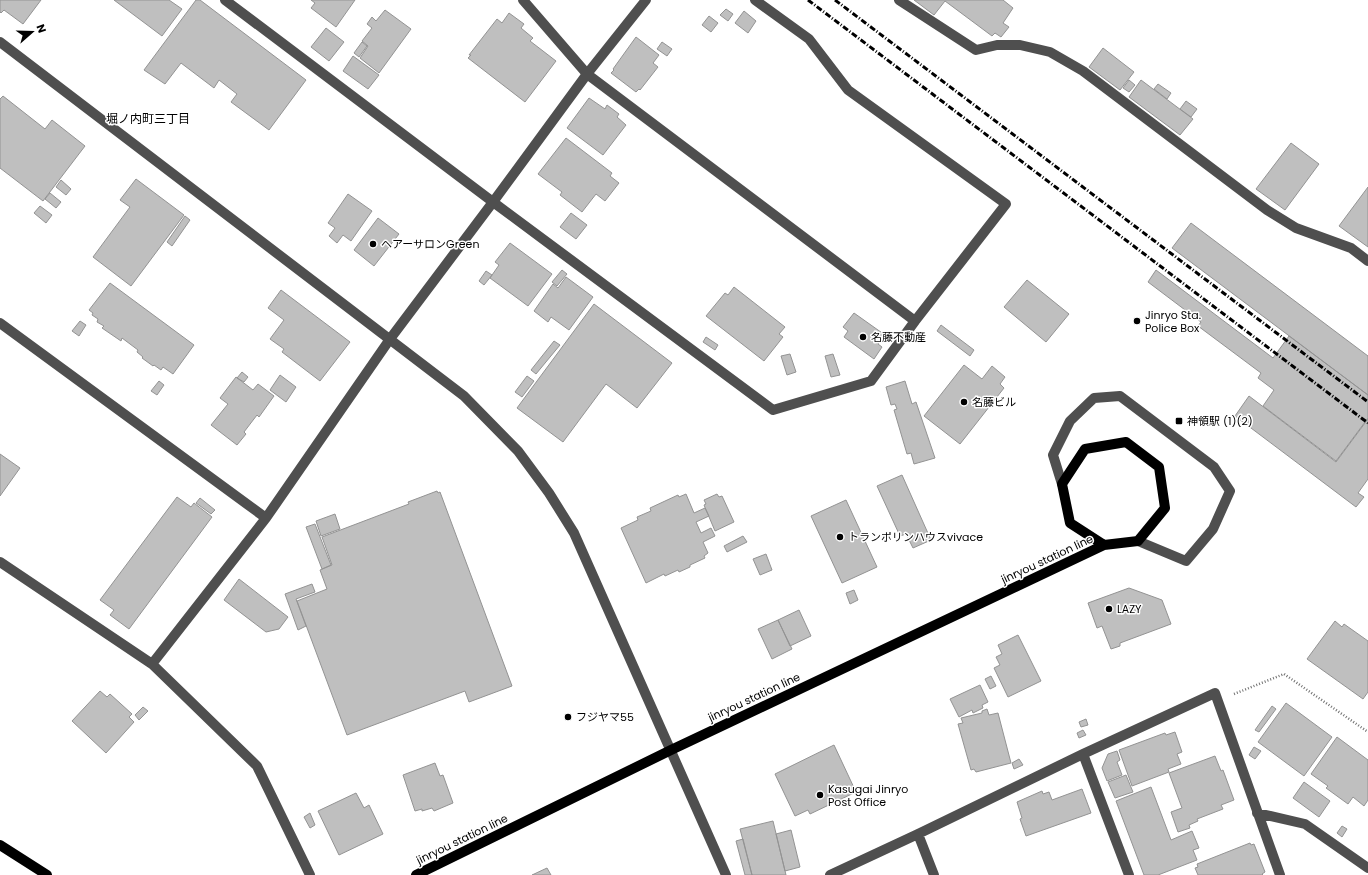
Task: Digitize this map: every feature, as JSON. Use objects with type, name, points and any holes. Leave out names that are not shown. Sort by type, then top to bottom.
[{"type":"main road","points":[[1126,442],[1159,467],[1164,508],[1138,541],[1104,545],[1070,523],[1062,484],[1085,449],[1126,442]]},
{"type":"main road","name":"jinryou station line","points":[[416,875],[671,750],[1104,545]]},
{"type":"main road","points":[[0,844],[47,875]]},
{"type":"street","points":[[225,0],[773,410],[871,381],[915,320],[1006,204],[848,90],[809,39],[755,0]]},
{"type":"street","points":[[523,0],[587,74],[915,320]]},
{"type":"street","points":[[152,664],[266,518],[390,339],[587,74],[646,0]]},
{"type":"street","points":[[899,0],[976,50],[997,45],[1020,46],[1050,52],[1083,71],[1267,210],[1296,228],[1351,248],[1368,261]]},
{"type":"street","points":[[0,42],[464,396],[518,451],[549,493],[574,533],[726,875]]},
{"type":"street","points":[[0,323],[266,518]]},
{"type":"street","points":[[1062,484],[1053,455],[1070,421],[1094,398],[1120,396],[1214,467],[1230,491],[1213,529],[1186,561],[1138,541]]},
{"type":"street","points":[[0,562],[152,664],[257,766],[310,875]]},
{"type":"street","points":[[830,875],[1083,754],[1215,693],[1280,875]]},
{"type":"street","points":[[1083,754],[1129,875]]},
{"type":"street","points":[[1257,813],[1305,824],[1368,868]]},
{"type":"street","points":[[918,834],[934,875]]},
{"type":"path","points":[[1218,701],[1284,674],[1368,732]]},
{"type":"building","points":[[0,0],[41,0],[23,24],[4,10],[1,13],[0,12]]},
{"type":"building","points":[[114,0],[169,0],[182,9],[162,36]]},
{"type":"building","points":[[196,0],[200,0],[306,80],[269,130],[231,102],[237,94],[219,80],[214,88],[181,63],[165,84],[144,70]]},
{"type":"building","points":[[311,0],[355,0],[336,27],[311,8],[315,3]]},
{"type":"building","points":[[914,0],[1003,0],[1013,8],[1003,23],[1009,27],[1001,37],[995,33],[992,36],[945,1],[934,15]]},
{"type":"building","points":[[726,9],[733,14],[728,21],[720,15]]},
{"type":"building","points":[[385,10],[411,29],[379,73],[360,58],[368,46],[362,41],[372,28],[367,24],[372,17],[376,21]]},
{"type":"building","points":[[744,11],[756,21],[748,33],[735,23]]},
{"type":"building","points":[[509,13],[524,24],[521,28],[533,38],[530,41],[556,61],[525,102],[468,58],[497,19],[502,23]]},
{"type":"building","points":[[709,16],[718,23],[711,32],[702,25]]},
{"type":"building","points":[[326,28],[344,42],[329,61],[311,47]]},
{"type":"building","points":[[636,37],[659,55],[653,63],[658,67],[640,90],[639,89],[636,92],[611,73]]},
{"type":"building","points":[[362,42],[367,46],[359,57],[354,53]]},
{"type":"building","points":[[662,42],[672,49],[667,56],[657,49]]},
{"type":"building","points":[[1103,48],[1134,72],[1120,90],[1089,67]]},
{"type":"building","points":[[353,56],[379,75],[368,89],[343,71]]},
{"type":"building","points":[[1129,80],[1135,85],[1129,92],[1123,88]]},
{"type":"building","points":[[1141,80],[1193,119],[1180,135],[1129,97]]},
{"type":"building","points":[[1158,84],[1171,93],[1167,99],[1154,89]]},
{"type":"building","points":[[3,96],[45,129],[52,120],[85,146],[43,201],[0,168],[0,99]]},
{"type":"building","points":[[589,98],[605,109],[607,105],[619,114],[617,117],[626,125],[603,155],[567,128]]},
{"type":"building","points":[[1186,101],[1197,109],[1191,117],[1180,109]]},
{"type":"building","points":[[566,138],[612,173],[610,176],[619,183],[605,201],[596,194],[582,212],[560,195],[562,192],[538,174]]},
{"type":"building","points":[[1291,143],[1319,164],[1285,210],[1256,189]]},
{"type":"building","points":[[136,179],[184,215],[131,286],[93,257],[130,207],[120,200]]},
{"type":"building","points":[[61,180],[71,189],[66,195],[56,187]]},
{"type":"building","points":[[1368,187],[1368,247],[1339,226]]},
{"type":"building","points":[[50,193],[61,202],[56,208],[45,199]]},
{"type":"building","points":[[348,194],[372,211],[351,241],[343,235],[337,243],[329,236],[335,228],[328,223]]},
{"type":"building","points":[[40,206],[52,215],[46,223],[34,213]]},
{"type":"building","points":[[571,213],[587,225],[576,239],[560,227]]},
{"type":"building","points":[[185,216],[190,220],[172,246],[167,242]]},
{"type":"building","points":[[378,218],[399,234],[374,266],[354,250]]},
{"type":"building","points":[[1191,223],[1368,356],[1368,395],[1172,248]]},
{"type":"building","points":[[510,243],[552,274],[528,306],[490,278],[499,265],[495,262]]},
{"type":"building","points":[[562,270],[567,274],[557,286],[552,282]]},
{"type":"building","points":[[1156,270],[1273,358],[1289,336],[1368,395],[1368,418],[1336,461],[1263,406],[1274,390],[1258,378],[1261,373],[1198,326],[1201,322],[1148,282]]},
{"type":"building","points":[[486,271],[492,275],[484,285],[479,281]]},
{"type":"building","points":[[566,277],[593,297],[569,330],[551,317],[548,322],[534,311],[553,284],[558,288]]},
{"type":"building","points":[[1027,280],[1069,314],[1046,342],[1004,307]]},
{"type":"building","points":[[110,283],[194,345],[173,374],[163,367],[161,370],[154,365],[153,366],[142,358],[143,357],[137,352],[138,350],[122,338],[121,341],[102,328],[104,326],[97,322],[98,319],[92,315],[93,313],[89,310]]},
{"type":"building","points":[[734,287],[785,327],[779,334],[783,337],[764,361],[706,316],[725,293],[728,295]]},
{"type":"building","points":[[281,290],[350,342],[320,381],[282,352],[284,349],[270,339],[284,320],[268,308]]},
{"type":"building","points":[[594,304],[672,363],[637,408],[606,384],[563,442],[517,408]]},
{"type":"building","points":[[854,313],[885,335],[878,344],[882,347],[874,359],[844,337],[848,331],[843,327]]},
{"type":"building","points":[[80,321],[86,325],[79,336],[72,331]]},
{"type":"building","points":[[941,325],[974,350],[970,356],[937,331]]},
{"type":"building","points":[[706,337],[718,345],[715,350],[703,342]]},
{"type":"building","points":[[554,341],[560,345],[536,374],[531,370]]},
{"type":"building","points":[[790,354],[796,372],[787,375],[781,356]]},
{"type":"building","points":[[833,354],[840,375],[831,377],[825,356]]},
{"type":"building","name":"名藤ビル","points":[[964,365],[982,379],[992,366],[1005,377],[1000,384],[1004,388],[960,444],[924,416]]},
{"type":"building","points":[[242,372],[248,377],[244,382],[237,378]]},
{"type":"building","points":[[280,375],[296,387],[286,402],[270,390]]},
{"type":"building","points":[[527,376],[534,381],[522,397],[515,392]]},
{"type":"building","points":[[236,377],[253,390],[258,384],[274,396],[259,417],[257,415],[244,432],[246,434],[237,445],[211,425],[228,404],[220,398]]},
{"type":"building","points":[[159,381],[164,385],[157,395],[151,391]]},
{"type":"building","points":[[905,381],[912,404],[916,402],[935,458],[914,464],[911,453],[907,454],[894,410],[897,409],[895,404],[891,405],[886,387]]},
{"type":"building","points":[[1249,396],[1336,462],[1368,419],[1368,479],[1358,493],[1364,497],[1356,507],[1235,416]]},
{"type":"building","points":[[0,454],[20,468],[0,496]]},
{"type":"building","points":[[902,475],[931,540],[913,548],[906,534],[900,536],[877,486]]},
{"type":"building","points":[[437,491],[438,493],[440,492],[512,686],[469,702],[465,691],[347,735],[297,601],[327,589],[320,570],[332,565],[322,537],[409,504],[408,502]]},
{"type":"building","points":[[686,494],[694,513],[705,508],[709,516],[696,522],[701,533],[711,528],[715,536],[703,542],[708,553],[704,556],[705,558],[690,565],[690,567],[679,572],[678,570],[665,576],[664,574],[646,583],[621,528],[638,520],[637,517],[651,511],[650,508],[678,495],[679,497]]},
{"type":"building","points":[[717,494],[719,497],[722,496],[734,522],[715,531],[704,505],[706,504],[704,500]]},
{"type":"building","points":[[177,497],[191,507],[194,503],[212,517],[129,629],[110,615],[114,610],[100,600]]},
{"type":"building","points":[[200,498],[215,510],[211,514],[196,503]]},
{"type":"building","points":[[846,500],[877,567],[842,583],[811,516]]},
{"type":"building","points":[[335,514],[340,529],[321,536],[316,521]]},
{"type":"building","points":[[315,524],[331,565],[322,569],[306,527]]},
{"type":"building","points":[[743,536],[747,542],[727,552],[724,546]]},
{"type":"building","points":[[766,554],[772,570],[760,575],[753,559]]},
{"type":"building","points":[[239,579],[288,617],[279,629],[266,632],[224,600]]},
{"type":"building","points":[[312,584],[315,592],[296,599],[306,626],[298,630],[285,594]]},
{"type":"building","points":[[1129,588],[1162,600],[1171,624],[1120,643],[1120,646],[1111,649],[1102,626],[1097,628],[1088,603]]},
{"type":"building","points":[[854,590],[858,600],[850,604],[846,593]]},
{"type":"building","points":[[799,610],[811,636],[790,646],[778,620]]},
{"type":"building","points":[[778,620],[792,649],[772,659],[758,629]]},
{"type":"building","points":[[1335,621],[1342,627],[1344,624],[1368,641],[1368,692],[1363,699],[1307,659]]},
{"type":"building","points":[[1018,635],[1041,681],[1008,697],[994,668],[1000,665],[996,657],[1002,654],[998,645]]},
{"type":"building","points":[[991,676],[996,686],[990,689],[985,679]]},
{"type":"building","points":[[980,685],[988,702],[982,705],[983,708],[973,713],[972,710],[959,717],[950,699]]},
{"type":"building","points":[[100,691],[107,697],[110,694],[132,714],[129,717],[134,722],[106,753],[72,721]]},
{"type":"building","points":[[1286,703],[1332,737],[1304,776],[1258,742]]},
{"type":"building","points":[[1272,706],[1276,709],[1259,732],[1255,730]]},
{"type":"building","points":[[143,707],[148,711],[139,720],[135,715]]},
{"type":"building","points":[[987,709],[989,715],[998,713],[1011,763],[976,772],[974,769],[971,770],[958,724],[963,723],[961,718],[982,713],[982,711]]},
{"type":"building","points":[[1086,719],[1088,725],[1081,727],[1079,722]]},
{"type":"building","points":[[1083,730],[1086,735],[1079,738],[1077,733]]},
{"type":"building","points":[[1175,732],[1182,752],[1177,754],[1181,764],[1168,769],[1169,772],[1132,786],[1119,750],[1165,733],[1166,735]]},
{"type":"building","points":[[1337,737],[1368,760],[1368,800],[1364,806],[1353,797],[1348,804],[1326,788],[1328,786],[1311,774]]},
{"type":"building","points":[[834,745],[856,792],[810,814],[808,810],[795,816],[775,774]]},
{"type":"building","points":[[1254,747],[1261,751],[1255,759],[1249,755]]},
{"type":"building","points":[[1117,751],[1120,760],[1117,762],[1122,775],[1107,781],[1102,768],[1108,754]]},
{"type":"building","points":[[1215,756],[1221,771],[1223,770],[1234,800],[1221,805],[1223,809],[1197,819],[1198,821],[1189,825],[1190,828],[1178,832],[1171,812],[1182,808],[1169,773]]},
{"type":"building","points":[[1019,759],[1023,765],[1014,769],[1012,763]]},
{"type":"building","points":[[435,763],[440,776],[443,775],[453,803],[434,811],[432,808],[422,811],[422,809],[415,811],[403,775]]},
{"type":"building","points":[[1126,775],[1133,792],[1115,798],[1108,782]]},
{"type":"building","points":[[1304,782],[1330,801],[1319,817],[1293,798]]},
{"type":"building","points":[[1151,787],[1171,840],[1192,831],[1199,848],[1193,850],[1197,860],[1158,875],[1144,875],[1116,801]]},
{"type":"building","points":[[1082,789],[1091,813],[1026,836],[1020,819],[1022,818],[1017,802],[1042,791],[1043,794],[1049,792],[1052,800]]},
{"type":"building","points":[[356,793],[364,808],[369,805],[383,834],[339,855],[318,811]]},
{"type":"building","points":[[310,813],[315,825],[310,828],[304,817]]},
{"type":"building","points":[[773,821],[786,875],[752,875],[740,829]]},
{"type":"building","points":[[1342,826],[1347,829],[1342,837],[1337,833]]},
{"type":"building","points":[[791,830],[800,867],[785,871],[776,834]]},
{"type":"building","points":[[743,839],[752,875],[745,875],[736,841]]},
{"type":"building","points":[[1250,843],[1251,845],[1254,844],[1265,872],[1262,874],[1263,875],[1198,875],[1195,868],[1198,867],[1197,864]]},
{"type":"building","points":[[547,868],[551,875],[532,875]]},
{"type":"railway","points":[[808,0],[1368,423]]},
{"type":"railway","points":[[835,0],[1368,402]]},
{"type":"place","name":"ヘアーサロンGreen","points":[[373,244]]},
{"type":"place","name":"Jinryo Sta. Police Box","points":[[1137,321]]},
{"type":"place","name":"名藤不動産","points":[[863,337]]},
{"type":"place","name":"名藤ビル","points":[[964,402]]},
{"type":"place","name":"神領駅 (1)(2)","points":[[1179,421]]},
{"type":"place","name":"トランポリンハウスvivace","points":[[840,537]]},
{"type":"place","name":"LAZY","points":[[1109,609]]},
{"type":"place","name":"フジヤマ55","points":[[568,717]]},
{"type":"place","name":"Kasugai Jinryo Post Office","points":[[820,795]]},
{"type":"district","name":"堀ノ内町三丁目","points":[[148,118]]}]
